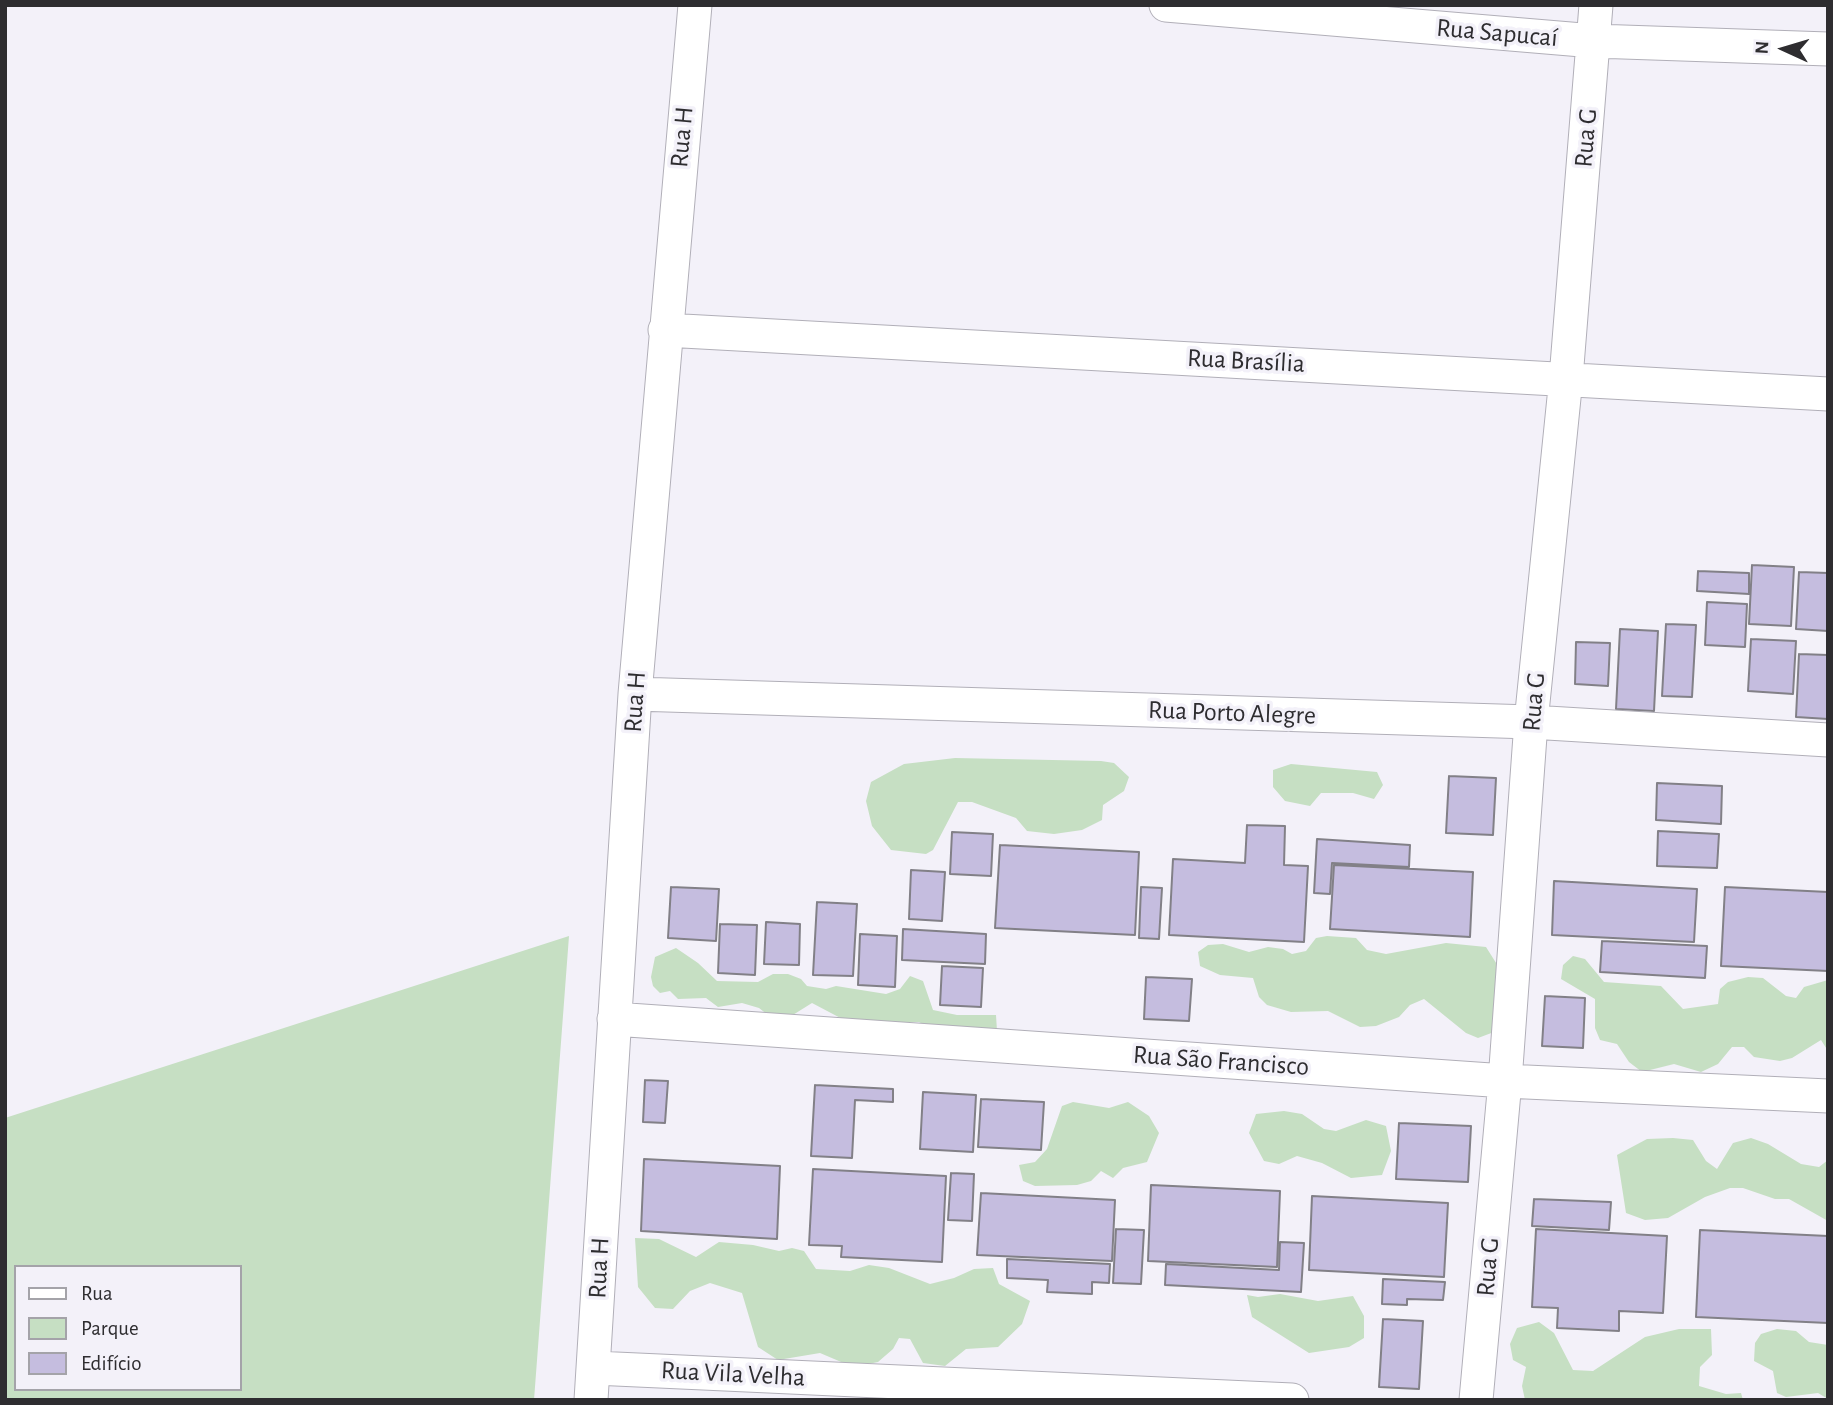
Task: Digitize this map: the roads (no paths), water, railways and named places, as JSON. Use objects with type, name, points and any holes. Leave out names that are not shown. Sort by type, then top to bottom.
[{"type":"street","name":"Rua H","points":[[592,1384],[635,694],[695,5]]},
{"type":"street","name":"Rua Sapucaí","points":[[1166,5],[1594,41],[1828,49]]},
{"type":"street","name":"Rua G","points":[[1476,1400],[1505,1081],[1531,722],[1566,378],[1596,5]]},
{"type":"street","name":"Rua Brasília","points":[[665,330],[1828,394]]},
{"type":"street","name":"Rua Porto Alegre","points":[[635,694],[1531,722],[1828,740]]},
{"type":"street","name":"Rua São Francisco","points":[[614,1019],[1505,1081],[1828,1096]]},
{"type":"street","name":"Rua Vila Velha","points":[[592,1384],[1292,1400]]}]
